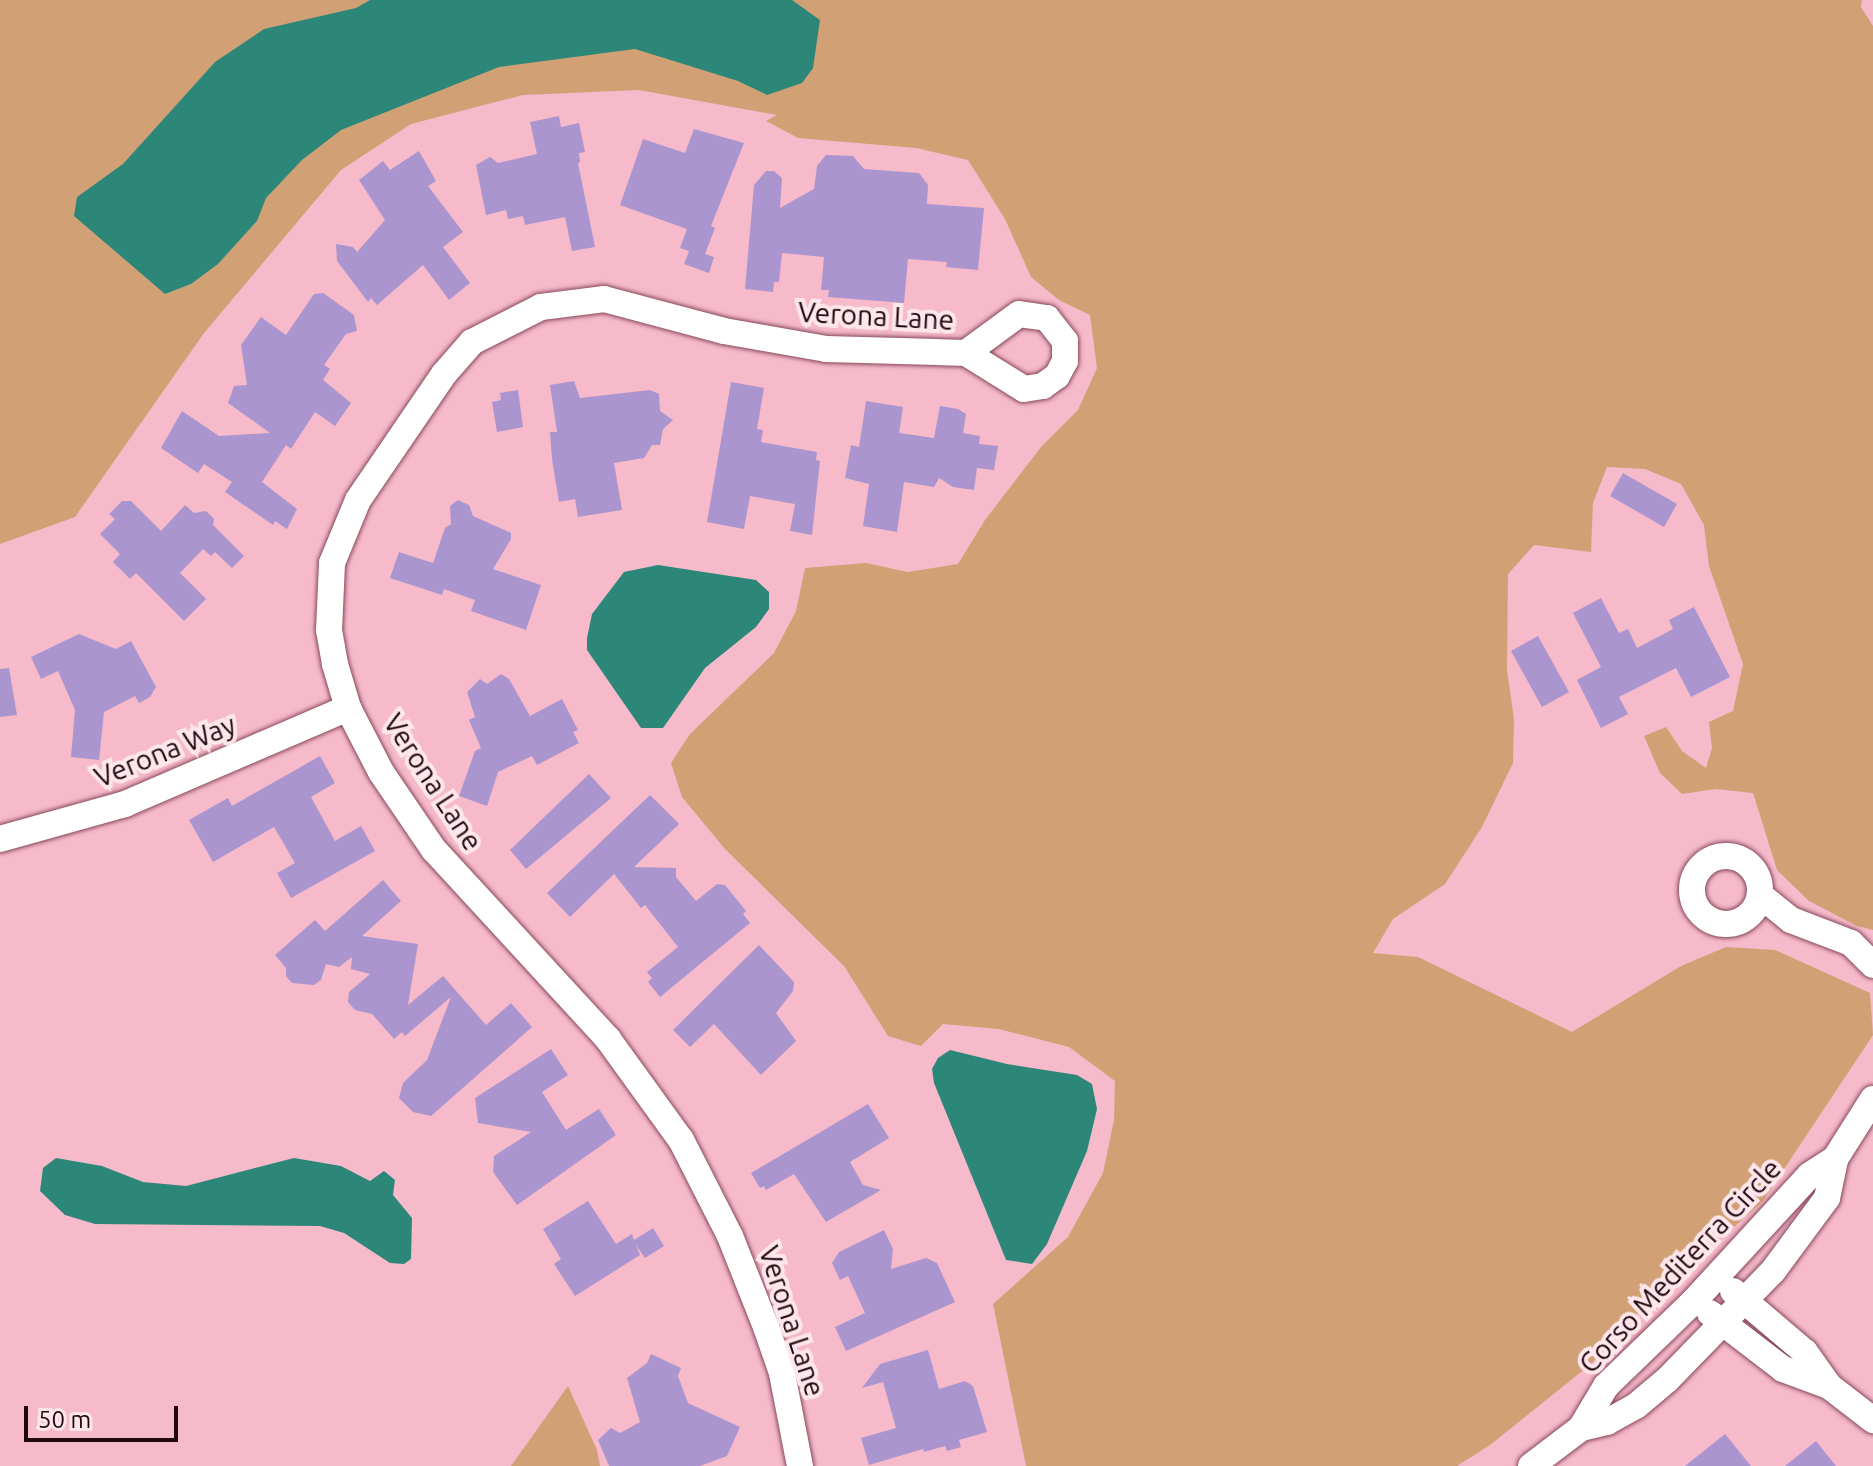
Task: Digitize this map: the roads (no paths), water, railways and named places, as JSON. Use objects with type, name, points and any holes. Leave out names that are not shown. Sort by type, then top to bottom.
[{"type":"street","name":"Verona Lane","points":[[800,1466],[782,1373],[766,1327],[725,1226],[681,1140],[608,1039],[434,850],[381,772],[348,708],[329,630],[332,563],[344,526],[388,452],[444,374],[472,342],[541,307],[604,299],[724,331],[826,349],[966,353]]},
{"type":"street","name":"Verona Way","points":[[0,839],[125,804],[348,708]]},
{"type":"street","points":[[1743,919],[1756,906],[1760,895],[1755,872],[1740,858],[1717,856],[1695,873],[1692,896],[1704,917],[1725,924],[1743,919],[1793,928]]},
{"type":"street","points":[[1760,895],[1793,928],[1844,960],[1870,964]]},
{"type":"street","name":"Corso Mediterra Circle","points":[[1581,1428],[1607,1422],[1636,1406],[1667,1380],[1788,1252],[1827,1198],[1835,1159],[1873,1099]]},
{"type":"street","name":"Corso Mediterra Circle","points":[[1531,1466],[1581,1428],[1606,1386],[1694,1301],[1810,1175],[1835,1159]]},
{"type":"street","points":[[1716,1278],[1805,1352],[1829,1386],[1873,1420]]},
{"type":"street","points":[[1694,1301],[1783,1369],[1829,1386]]}]
